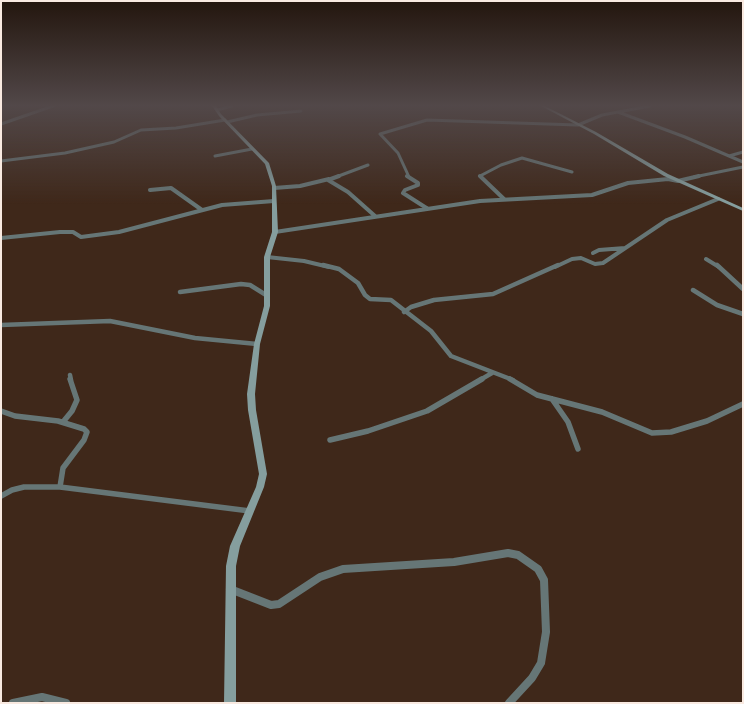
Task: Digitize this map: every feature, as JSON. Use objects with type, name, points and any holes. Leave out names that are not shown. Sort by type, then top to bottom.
[{"type":"street","points":[[1,161],[65,153],[121,139]]},
{"type":"street","points":[[230,703],[231,566],[235,546],[260,487],[263,474],[251,394],[257,344],[264,324],[267,257],[275,232],[274,188],[270,169],[243,139]]},
{"type":"street","points":[[385,139],[398,153],[407,176],[418,183],[418,185],[405,190],[404,195],[428,209]]},
{"type":"street","points":[[603,139],[678,181],[743,210]]},
{"type":"street","points":[[689,139],[743,162]]},
{"type":"street","points":[[215,156],[252,149]]},
{"type":"street","points":[[728,156],[743,152]]},
{"type":"street","points":[[504,199],[480,176],[522,158],[572,172]]},
{"type":"street","points":[[274,188],[300,186],[329,179],[368,165]]},
{"type":"street","points":[[275,232],[375,216],[504,199],[585,196],[599,194],[628,183],[668,179],[678,181],[727,168],[743,167]]},
{"type":"street","points":[[329,179],[328,181],[348,192],[375,216]]},
{"type":"street","points":[[150,190],[171,188],[202,210]]},
{"type":"street","points":[[404,312],[411,307],[443,298],[493,294],[572,259],[581,258],[595,264],[603,263],[667,220],[718,199]]},
{"type":"street","points":[[1,238],[60,232],[73,232],[81,237],[105,234],[134,230],[233,203],[274,201]]},
{"type":"street","points":[[593,253],[600,250],[625,248]]},
{"type":"street","points":[[267,257],[304,261],[339,269],[358,283],[365,295],[370,298],[391,300],[404,312],[431,331],[451,356],[511,379],[537,395],[602,412],[643,430],[657,434],[707,421],[743,404]]},
{"type":"street","points":[[706,259],[720,267],[743,289]]},
{"type":"street","points":[[180,292],[241,284],[250,285],[266,295]]},
{"type":"street","points":[[693,290],[717,305],[743,314]]},
{"type":"street","points":[[2,326],[49,322],[110,322],[195,338],[257,344]]},
{"type":"street","points":[[330,440],[368,431],[427,411],[492,373]]},
{"type":"street","points":[[63,422],[72,411],[76,400],[70,384],[70,375]]},
{"type":"street","points":[[552,399],[568,422],[578,449]]},
{"type":"street","points":[[1,411],[15,416],[63,422],[84,429],[87,435],[63,468],[60,487]]},
{"type":"street","points":[[1,496],[12,490],[24,487],[60,487],[250,510]]},
{"type":"street","points":[[230,589],[271,605],[279,604],[320,578],[342,569],[454,562],[508,553],[518,555],[538,569],[544,580],[546,632],[541,663],[532,678],[509,703]]},
{"type":"street","points":[[14,703],[42,697],[66,703]]}]
